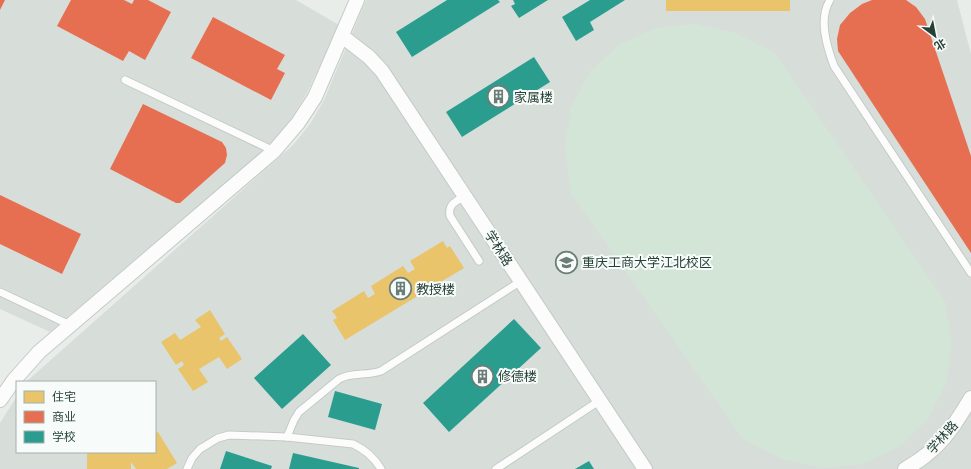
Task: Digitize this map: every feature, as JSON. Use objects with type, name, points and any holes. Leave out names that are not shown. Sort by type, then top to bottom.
[{"type":"street","points":[[0,400],[14,380],[40,352],[274,151],[298,123],[315,97],[357,0]]},
{"type":"street","name":"学林路","points":[[342,36],[369,57],[382,71],[644,469]]},
{"type":"street","name":"学林路","points":[[905,469],[926,456],[940,442],[952,429],[971,398]]},
{"type":"lane","points":[[830,0],[826,6],[824,26],[828,48],[834,66],[971,273]]},
{"type":"lane","points":[[125,80],[274,151]]},
{"type":"lane","points":[[465,196],[451,206],[449,210],[450,216],[479,261]]},
{"type":"lane","points":[[287,437],[299,412],[339,379],[351,375],[374,374],[385,369],[521,281]]},
{"type":"lane","points":[[0,292],[70,325]]},
{"type":"lane","points":[[496,469],[599,401]]},
{"type":"lane","points":[[187,469],[192,458],[200,449],[218,438],[229,435],[287,437],[353,444],[362,448],[372,456],[381,469]]},
{"type":"shaded area","points":[[0,0],[296,0],[339,25],[307,93],[291,119],[269,146],[50,332],[0,309]]},
{"type":"shaded area","name":"重庆工商大学江北校区","points":[[366,0],[957,0],[971,54],[971,469],[0,469],[0,423],[16,398],[16,453],[156,453],[156,381],[27,381],[293,145],[310,124],[324,100]]},
{"type":"green space","points":[[696,24],[735,33],[775,53],[945,302],[952,344],[946,383],[928,419],[899,447],[862,464],[822,468],[782,459],[743,439],[571,193],[565,148],[571,108],[590,72],[619,45],[656,28]]},
{"type":"building: 住宅","points":[[666,0],[790,0],[790,11],[666,11]]},
{"type":"building: 住宅","name":"教授楼","points":[[443,241],[447,248],[450,246],[464,268],[345,340],[333,320],[337,318],[332,311],[364,291],[368,298],[375,294],[371,286],[403,266],[408,273],[415,269],[410,261]]},
{"type":"building: 住宅","points":[[210,310],[225,334],[219,338],[221,341],[227,337],[242,359],[227,369],[219,357],[199,369],[208,382],[193,391],[178,369],[184,365],[182,361],[176,365],[161,342],[175,333],[180,340],[201,327],[195,320]]},
{"type":"building: 住宅","points":[[158,432],[177,463],[167,469],[136,469],[131,462],[131,469],[87,469],[87,453],[156,453],[156,433]]},
{"type":"building: 商业","points":[[0,0],[5,0],[0,10]]},
{"type":"building: 商业","points":[[71,0],[124,0],[132,4],[134,0],[148,0],[171,12],[145,60],[129,51],[123,61],[57,26]]},
{"type":"building: 商业","points":[[872,0],[906,0],[916,7],[925,19],[971,156],[971,253],[838,51],[837,39],[840,25],[850,13],[862,4]]},
{"type":"building: 商业","points":[[213,17],[285,55],[277,69],[285,73],[271,100],[191,58]]},
{"type":"building: 商业","points":[[143,104],[222,142],[226,148],[227,155],[225,163],[180,203],[176,203],[110,169]]},
{"type":"building: 商业","points":[[0,195],[81,234],[62,274],[0,244]]},
{"type":"building: 学校","points":[[447,0],[498,0],[500,2],[412,57],[396,32]]},
{"type":"building: 学校","points":[[513,0],[548,0],[519,18],[511,6],[515,4]]},
{"type":"building: 学校","points":[[590,0],[625,0],[590,22],[594,30],[576,41],[562,17]]},
{"type":"building: 学校","name":"家属楼","points":[[534,57],[550,82],[462,137],[446,112]]},
{"type":"building: 学校","name":"修德楼","points":[[514,319],[541,348],[449,432],[423,403]]},
{"type":"building: 学校","points":[[303,334],[331,365],[282,409],[254,378]]},
{"type":"building: 学校","points":[[335,391],[382,404],[375,430],[328,417]]},
{"type":"building: 学校","points":[[226,451],[272,466],[271,469],[220,469]]},
{"type":"building: 学校","points":[[293,453],[359,468],[359,469],[289,469]]},
{"type":"building: 学校","points":[[589,461],[594,469],[575,469]]},
{"type":"place","name":"家属楼","points":[[498,97]]},
{"type":"place","name":"重庆工商大学江北校区","points":[[566,262]]},
{"type":"place","name":"教授楼","points":[[401,289]]},
{"type":"place","name":"修德楼","points":[[482,376]]}]
